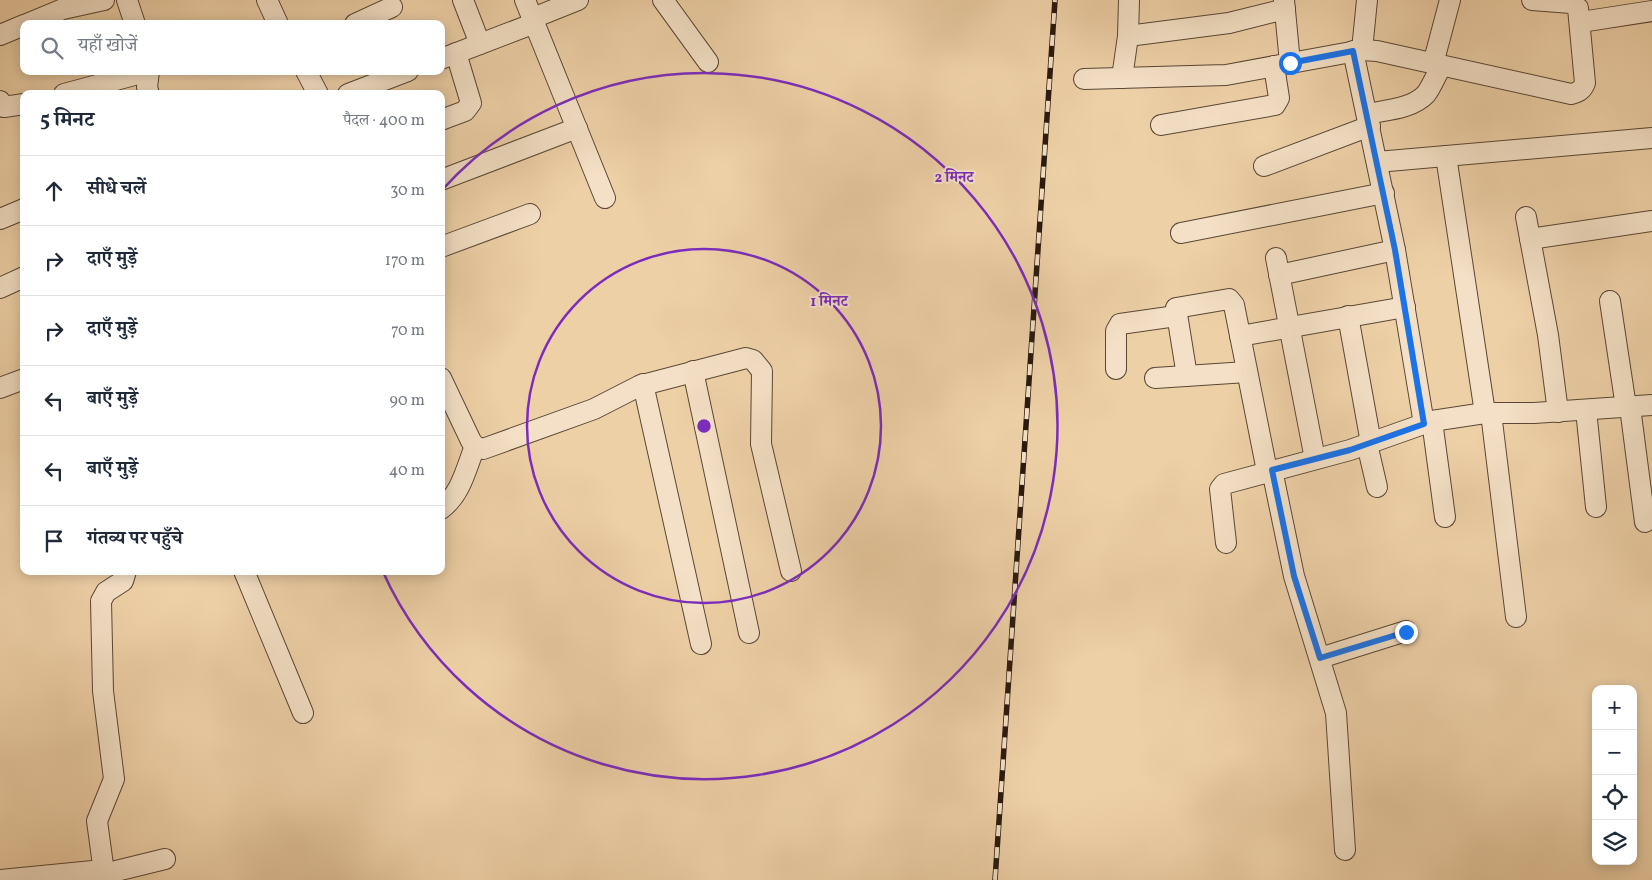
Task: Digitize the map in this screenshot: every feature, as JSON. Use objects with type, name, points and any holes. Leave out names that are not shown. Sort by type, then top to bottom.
[{"type":"street","points":[[35,20],[58,11],[104,0]]},
{"type":"street","points":[[127,0],[134,20]]},
{"type":"street","points":[[266,0],[276,20]]},
{"type":"street","points":[[463,0],[480,44]]},
{"type":"street","points":[[525,0],[605,198]]},
{"type":"street","points":[[445,118],[465,111],[471,103],[449,56],[578,0]]},
{"type":"street","points":[[662,0],[708,62]]},
{"type":"street","points":[[1122,78],[1128,36],[1129,0]]},
{"type":"street","points":[[1367,0],[1358,50],[1368,120],[1384,193],[1445,517]]},
{"type":"street","points":[[1264,166],[1368,120],[1406,106],[1426,94],[1437,66],[1450,0]]},
{"type":"street","points":[[1084,80],[1209,76],[1358,50],[1377,51],[1437,66],[1571,94],[1577,93],[1585,83],[1580,11],[1575,5],[1532,0]]},
{"type":"street","points":[[1128,36],[1229,23],[1284,4],[1279,98],[1275,105],[1161,125]]},
{"type":"street","points":[[364,20],[392,7]]},
{"type":"street","points":[[1581,22],[1652,14]]},
{"type":"street","points":[[0,35],[20,26]]},
{"type":"street","points":[[79,90],[134,75]]},
{"type":"street","points":[[148,75],[148,90]]},
{"type":"street","points":[[308,75],[316,90]]},
{"type":"street","points":[[358,90],[398,75]]},
{"type":"street","points":[[0,101],[4,107],[9,108],[20,105]]},
{"type":"street","points":[[445,178],[577,128]]},
{"type":"street","points":[[1377,162],[1652,138]]},
{"type":"street","points":[[1446,156],[1488,413],[1516,617]]},
{"type":"street","points":[[1181,233],[1384,193]]},
{"type":"street","points":[[0,219],[20,211]]},
{"type":"street","points":[[445,246],[530,214]]},
{"type":"street","points":[[1526,217],[1548,335],[1558,412]]},
{"type":"street","points":[[1530,239],[1652,221]]},
{"type":"street","points":[[1315,459],[1278,266],[1395,250]]},
{"type":"street","points":[[0,288],[20,279]]},
{"type":"street","points":[[1187,376],[1176,311],[1179,307],[1229,299],[1234,305],[1247,372],[1294,576],[1336,713],[1345,850]]},
{"type":"street","points":[[1610,301],[1645,522]]},
{"type":"street","points":[[1240,336],[1405,307]]},
{"type":"street","points":[[1116,368],[1116,331],[1120,324],[1176,316]]},
{"type":"street","points":[[1348,316],[1377,487]]},
{"type":"street","points":[[445,386],[474,446],[483,449],[594,408],[643,384],[746,358],[753,360],[759,365],[762,378],[761,444],[790,571]]},
{"type":"street","points":[[693,371],[749,633]]},
{"type":"street","points":[[1155,378],[1247,372]]},
{"type":"street","points":[[0,388],[20,380]]},
{"type":"street","points":[[643,384],[701,644]]},
{"type":"street","points":[[1226,543],[1221,486],[1369,444],[1428,422],[1488,413],[1558,412],[1652,405]]},
{"type":"street","points":[[1586,410],[1596,507]]},
{"type":"street","points":[[445,506],[452,501],[457,491],[474,446]]},
{"type":"street","points":[[104,875],[97,821],[114,779],[103,691],[101,601],[106,592],[123,582],[125,575]]},
{"type":"street","points":[[246,575],[303,713]]},
{"type":"street","points":[[1320,658],[1406,632]]},
{"type":"street","points":[[0,880],[104,875],[165,859]]},
{"type":"railway","points":[[995,880],[1055,0]]},
{"type":"route","points":[[1290,63],[1353,51],[1395,250],[1424,424],[1350,450],[1272,470],[1294,576],[1320,658],[1406,632]]}]
